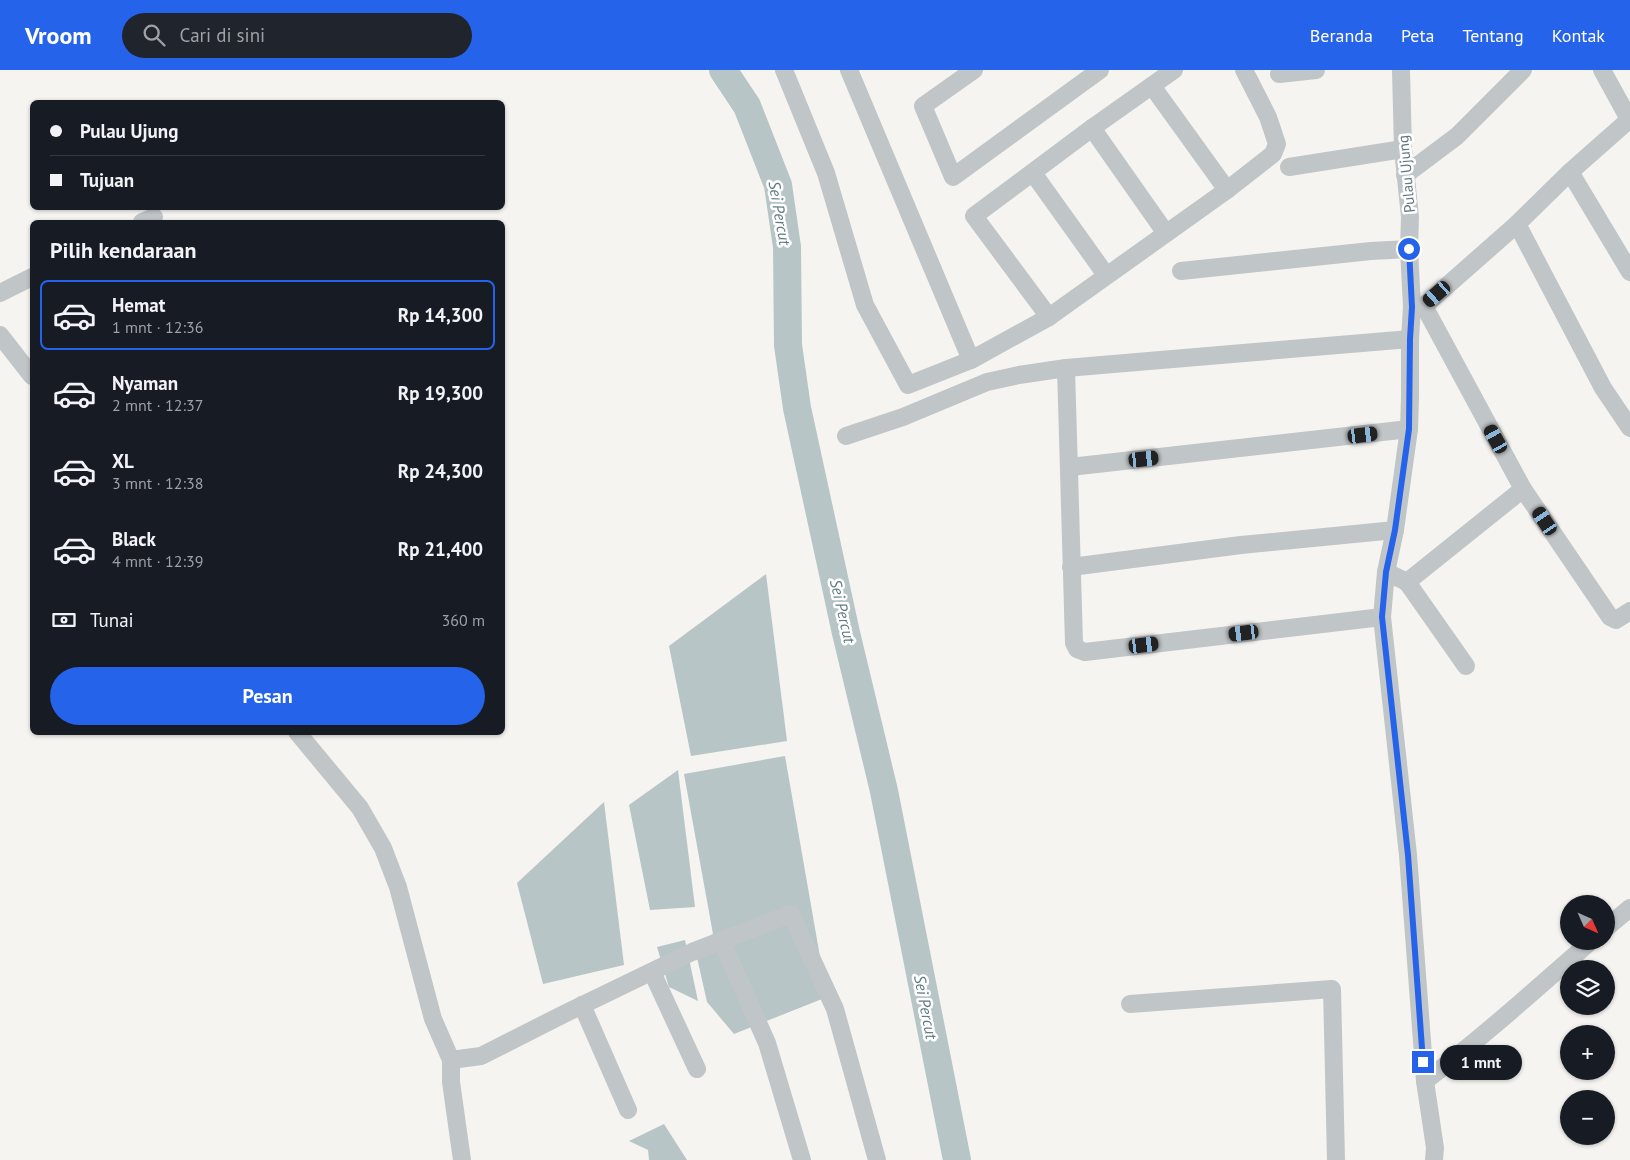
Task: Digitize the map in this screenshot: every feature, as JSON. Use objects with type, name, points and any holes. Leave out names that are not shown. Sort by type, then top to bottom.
[{"type":"street","points":[[784,70],[826,173],[866,305],[908,385],[972,360],[1049,317],[1227,190],[1273,154],[1277,144],[1268,117],[1244,70]]},
{"type":"street","points":[[849,70],[972,360]]},
{"type":"street","points":[[974,70],[923,106],[953,177],[1100,70]]},
{"type":"street","points":[[1049,317],[974,216],[1092,128],[1174,70]]},
{"type":"street","points":[[1279,74],[1316,70]]},
{"type":"street","name":"Pulau Ujung","points":[[1401,70],[1403,149],[1410,217],[1409,249],[1418,306],[1410,339],[1409,429],[1395,530],[1386,572],[1382,617],[1408,855],[1424,1081],[1435,1148],[1434,1160]]},
{"type":"street","points":[[1405,175],[1457,136],[1523,70]]},
{"type":"street","points":[[1602,70],[1630,120],[1570,172],[1517,224],[1418,306],[1523,488],[1610,617],[1620,620],[1630,611]]},
{"type":"street","points":[[1152,86],[1227,190]]},
{"type":"street","points":[[1092,128],[1166,232]]},
{"type":"street","points":[[1289,167],[1403,149]]},
{"type":"street","points":[[1570,172],[1630,272]]},
{"type":"street","points":[[1033,173],[1106,275]]},
{"type":"street","points":[[1517,224],[1604,388],[1630,428]]},
{"type":"street","points":[[1181,271],[1371,251],[1409,249]]},
{"type":"street","points":[[0,293],[30,278]]},
{"type":"street","points":[[0,334],[30,373]]},
{"type":"street","points":[[846,436],[903,417],[987,382],[1019,375],[1066,368],[1410,339]]},
{"type":"street","points":[[1066,368],[1070,467],[1071,567],[1074,643],[1077,648],[1085,652],[1382,617]]},
{"type":"street","points":[[1070,467],[1409,429]]},
{"type":"street","points":[[1407,582],[1523,488]]},
{"type":"street","points":[[1071,567],[1241,545],[1395,530]]},
{"type":"street","points":[[1386,572],[1407,582],[1466,666]]},
{"type":"street","points":[[299,735],[360,808],[383,848],[398,888],[433,1019],[451,1060],[451,1082],[462,1160]]},
{"type":"street","points":[[1615,920],[1630,908]]},
{"type":"street","points":[[451,1060],[481,1056],[582,1005],[721,940],[791,914],[835,1009],[877,1160]]},
{"type":"street","points":[[721,940],[767,1043],[802,1160]]},
{"type":"street","points":[[1424,1081],[1480,1038],[1581,950]]},
{"type":"street","points":[[652,972],[697,1068]]},
{"type":"street","points":[[1130,1004],[1332,989],[1336,1160]]},
{"type":"street","points":[[582,1005],[628,1110]]},
{"type":"shaded area","points":[[766,574],[787,741],[691,756],[669,646]]},
{"type":"shaded area","points":[[785,756],[827,997],[734,1034],[707,1002],[694,944],[713,934],[684,774]]},
{"type":"shaded area","points":[[678,770],[695,907],[650,910],[629,805]]},
{"type":"shaded area","points":[[604,802],[624,965],[543,984],[517,883]]},
{"type":"shaded area","points":[[685,940],[698,1001],[669,987],[657,947]]},
{"type":"shaded area","points":[[664,1124],[687,1160],[649,1160],[648,1150],[629,1141]]},
{"type":"waterway","name":"Sei Percut","points":[[723,70],[747,106],[778,185],[787,247],[788,345],[797,408],[846,633],[884,791],[957,1160]]},
{"type":"route","points":[[1409,249],[1412,307],[1409,429],[1395,530],[1386,572],[1382,617],[1408,855],[1423,1062]]}]
